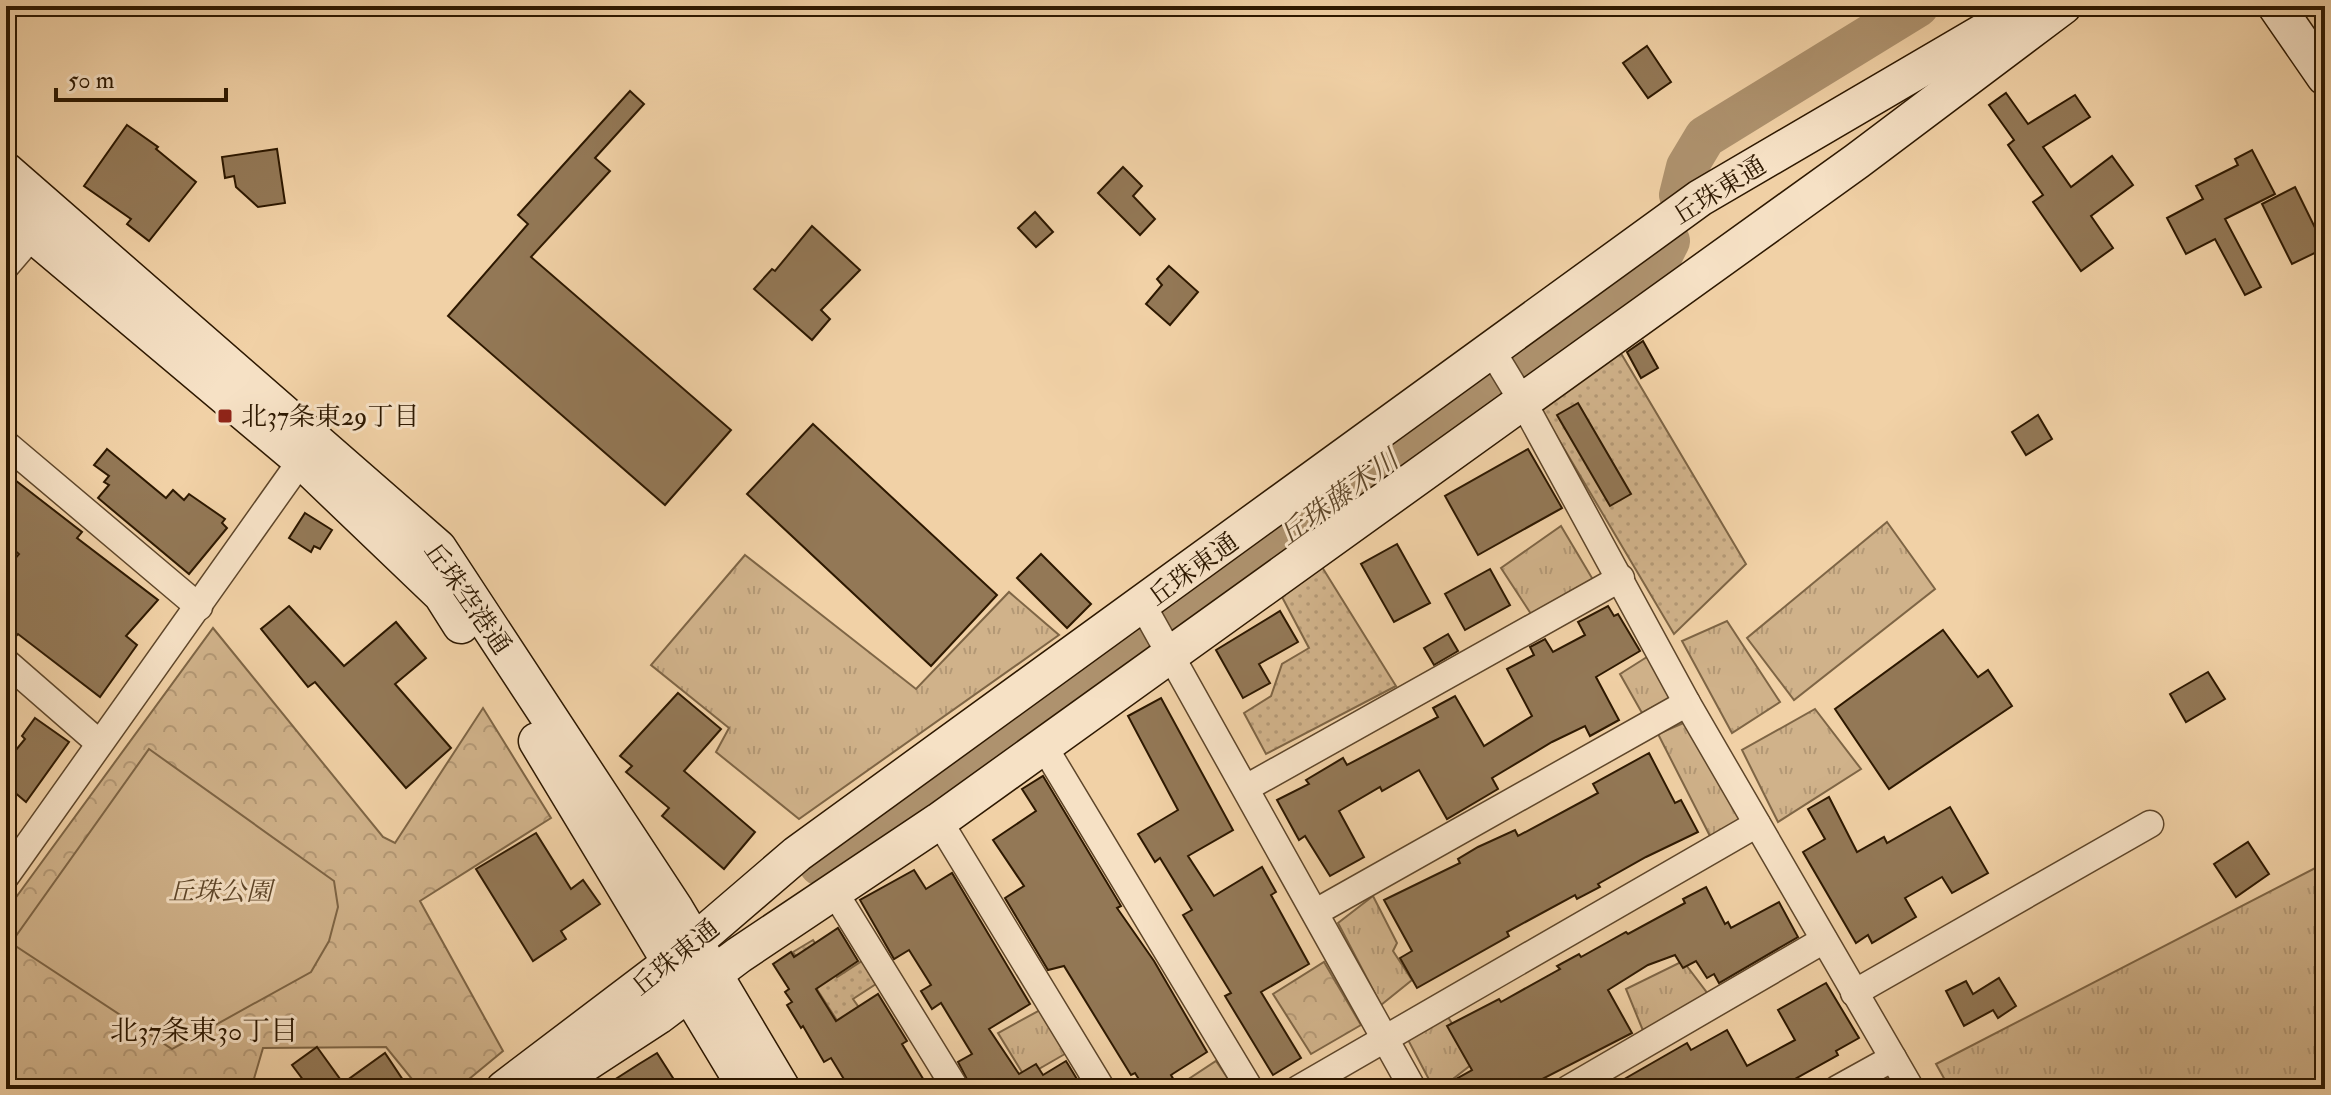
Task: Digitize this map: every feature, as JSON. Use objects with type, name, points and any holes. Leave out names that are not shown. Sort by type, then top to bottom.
[{"type":"street","name":"丘珠東通","points":[[504,1089],[682,953],[797,854],[1143,606],[1700,198],[2028,6]]},
{"type":"street","name":"丘珠東通","points":[[558,1086],[739,955],[939,821],[1169,653],[1523,402],[1857,161],[2063,6]]},
{"type":"street","points":[[2276,6],[2325,77]]},
{"type":"street","name":"丘珠空港通","points":[[6,171],[44,223],[308,450],[438,548],[682,953],[782,1089]]},
{"type":"street","name":"丘珠空港通","points":[[6,212],[44,223]]},
{"type":"street","points":[[6,266],[44,223]]},
{"type":"street","points":[[1492,351],[1621,578],[1687,703],[1911,1089]]},
{"type":"street","points":[[6,444],[199,607]]},
{"type":"street","points":[[6,876],[15,843],[99,743],[199,607],[308,450]]},
{"type":"street","points":[[1246,788],[1621,578]]},
{"type":"street","points":[[1143,606],[1413,1089]]},
{"type":"street","points":[[6,662],[99,743]]},
{"type":"street","points":[[1316,912],[1687,703]]},
{"type":"street","points":[[1043,745],[1250,1089]]},
{"type":"street","points":[[939,821],[1102,1089]]},
{"type":"street","points":[[1298,1089],[1386,1041],[1757,824]]},
{"type":"street","points":[[1854,993],[2150,824]]},
{"type":"street","points":[[835,893],[956,1089]]},
{"type":"street","points":[[1568,1089],[1824,940]]},
{"type":"street","name":"丘珠空港通","points":[[702,984],[747,1089]]},
{"type":"street","points":[[1837,1089],[1893,1058]]},
{"type":"green space","points":[[1619,350],[1746,564],[1674,634],[1537,403]]},
{"type":"green space","points":[[1887,522],[1935,589],[1794,700],[1747,638]]},
{"type":"green space","points":[[1561,526],[1595,583],[1533,617],[1501,568]]},
{"type":"green space","points":[[745,555],[916,689],[1009,592],[1059,635],[799,819],[716,752],[729,728],[651,665]]},
{"type":"green space","points":[[1322,567],[1396,686],[1266,754],[1244,713],[1271,696],[1282,664],[1309,648],[1281,595]]},
{"type":"green space","points":[[1727,621],[1780,702],[1732,733],[1682,641]]},
{"type":"green space","name":"丘珠公園","points":[[213,628],[383,837],[395,843],[483,708],[551,818],[420,901],[503,1051],[457,1089],[420,1089],[386,1047],[263,1048],[251,1089],[6,1089],[6,911]]},
{"type":"green space","points":[[1650,655],[1676,695],[1642,713],[1620,674]]},
{"type":"green space","points":[[1815,709],[1861,769],[1778,822],[1742,750]]},
{"type":"green space","points":[[1688,721],[1743,821],[1712,840],[1658,734]]},
{"type":"green space","points":[[149,749],[334,881],[338,907],[329,941],[311,972],[172,1049],[11,943]]},
{"type":"green space","points":[[2325,863],[2325,1089],[1950,1089],[1936,1064]]},
{"type":"green space","points":[[1373,896],[1397,943],[1393,951],[1412,980],[1381,1005],[1338,923]]},
{"type":"green space","points":[[813,940],[837,977],[862,961],[876,984],[853,999],[860,1009],[838,1022],[793,952]]},
{"type":"green space","points":[[1683,961],[1708,994],[1644,1033],[1626,989]]},
{"type":"green space","points":[[1324,962],[1361,1025],[1311,1054],[1273,994]]},
{"type":"green space","points":[[1040,1010],[1070,1051],[1025,1077],[998,1033]]},
{"type":"green space","points":[[1446,1014],[1476,1061],[1440,1089],[1434,1089],[1406,1036]]},
{"type":"green space","points":[[1216,1061],[1235,1089],[1188,1089],[1184,1082]]},
{"type":"building","points":[[1647,46],[1671,82],[1648,98],[1623,63]]},
{"type":"building","points":[[630,91],[644,104],[595,158],[610,171],[531,257],[731,430],[665,505],[448,316],[528,224],[518,215]]},
{"type":"building","points":[[2006,93],[2028,124],[2075,95],[2090,117],[2043,147],[2071,187],[2112,156],[2133,185],[2091,216],[2113,248],[2081,271],[2033,202],[2043,195],[2008,145],[2014,140],[1989,105]]},
{"type":"building","points":[[127,125],[158,147],[156,149],[196,182],[149,241],[127,224],[131,219],[84,186]]},
{"type":"building","points":[[277,149],[285,203],[258,207],[236,187],[234,176],[225,178],[222,157]]},
{"type":"building","points":[[2252,150],[2275,194],[2225,219],[2261,287],[2245,295],[2215,239],[2186,254],[2167,218],[2203,199],[2196,186],[2238,165],[2235,159]]},
{"type":"building","points":[[1123,167],[1142,186],[1133,196],[1155,219],[1140,235],[1098,193]]},
{"type":"building","points":[[2295,187],[2325,248],[2292,264],[2262,204]]},
{"type":"building","points":[[1035,212],[1053,232],[1036,247],[1018,228]]},
{"type":"building","points":[[812,226],[860,270],[821,310],[830,319],[812,340],[754,289],[772,269],[775,271]]},
{"type":"building","points":[[1169,266],[1198,292],[1170,325],[1146,304],[1162,285],[1157,279]]},
{"type":"building","points":[[1643,341],[1658,368],[1641,378],[1627,352]]},
{"type":"building","points":[[1578,403],[1631,494],[1610,506],[1557,415]]},
{"type":"building","points":[[2038,415],[2052,439],[2026,455],[2012,432]]},
{"type":"building","points":[[813,424],[997,595],[931,666],[747,494]]},
{"type":"building","points":[[107,449],[166,498],[173,490],[184,500],[189,494],[225,519],[222,523],[227,528],[189,574],[98,498],[109,485],[104,482],[109,476],[94,465]]},
{"type":"building","points":[[1528,449],[1562,508],[1478,555],[1445,496]]},
{"type":"building","points":[[6,473],[82,532],[77,538],[158,600],[126,636],[137,645],[100,697],[18,634],[6,646],[6,569],[19,554],[6,543]]},
{"type":"building","points":[[305,513],[332,530],[320,549],[314,546],[311,552],[289,538]]},
{"type":"building","points":[[1397,544],[1430,603],[1394,622],[1361,564]]},
{"type":"building","points":[[1041,554],[1091,604],[1067,628],[1017,578]]},
{"type":"building","points":[[1490,569],[1510,605],[1465,630],[1445,594]]},
{"type":"building","points":[[289,606],[344,666],[396,622],[426,658],[395,684],[451,748],[406,788],[315,682],[308,687],[261,629]]},
{"type":"building","points":[[1608,606],[1614,616],[1618,614],[1640,651],[1596,677],[1619,720],[1590,736],[1585,726],[1552,742],[1492,778],[1498,789],[1447,819],[1419,770],[1382,791],[1380,787],[1339,811],[1364,857],[1330,876],[1305,836],[1299,840],[1277,800],[1309,784],[1306,780],[1343,758],[1347,765],[1438,717],[1433,708],[1455,696],[1484,746],[1532,716],[1507,669],[1534,655],[1530,647],[1545,639],[1553,652],[1585,635],[1578,622]]},
{"type":"building","points":[[1280,611],[1298,642],[1259,664],[1270,683],[1243,698],[1216,650]]},
{"type":"building","points":[[1943,630],[1978,677],[1988,670],[2012,706],[1889,789],[1835,709]]},
{"type":"building","points":[[1448,634],[1458,651],[1434,665],[1424,648]]},
{"type":"building","points":[[2208,672],[2225,699],[2186,722],[2170,694]]},
{"type":"building","points":[[678,693],[721,729],[684,771],[755,832],[724,869],[662,816],[669,808],[626,772],[632,766],[620,756]]},
{"type":"building","points":[[1161,698],[1233,830],[1188,856],[1214,896],[1262,867],[1276,892],[1271,895],[1309,964],[1261,992],[1301,1058],[1273,1075],[1225,996],[1231,993],[1183,915],[1192,910],[1160,858],[1155,862],[1138,834],[1178,810],[1128,716]]},
{"type":"building","points":[[35,718],[69,742],[26,802],[6,785],[6,762],[25,739],[22,736]]},
{"type":"building","points":[[1649,753],[1675,803],[1681,800],[1698,832],[1646,857],[1598,884],[1600,887],[1577,899],[1575,895],[1507,932],[1509,936],[1417,988],[1400,958],[1412,951],[1384,900],[1460,863],[1458,859],[1478,847],[1515,830],[1518,836],[1598,793],[1593,784]]},
{"type":"building","points":[[1043,776],[1121,906],[1117,908],[1154,961],[1207,1052],[1171,1075],[1179,1089],[1145,1089],[1135,1073],[1131,1075],[1064,966],[1048,970],[1005,898],[1024,886],[993,840],[1036,811],[1022,789]]},
{"type":"building","points":[[1829,797],[1857,852],[1884,837],[1887,843],[1950,807],[1988,873],[1952,893],[1942,877],[1905,898],[1916,917],[1872,943],[1868,935],[1856,943],[1803,852],[1825,839],[1808,809]]},
{"type":"building","points":[[536,833],[571,889],[583,880],[600,904],[561,931],[566,939],[533,961],[476,869]]},
{"type":"building","points":[[2248,842],[2269,874],[2236,897],[2214,864]]},
{"type":"building","points":[[914,870],[926,889],[952,873],[1030,1004],[989,1029],[1019,1074],[1036,1064],[1043,1075],[1066,1061],[1083,1089],[972,1089],[958,1062],[972,1054],[941,1003],[932,1009],[921,991],[931,985],[909,950],[894,959],[860,900]]},
{"type":"building","points":[[1706,887],[1725,924],[1728,922],[1731,928],[1779,902],[1798,937],[1719,983],[1714,974],[1707,978],[1696,961],[1683,968],[1675,955],[1648,965],[1608,990],[1632,1033],[1523,1089],[1438,1089],[1472,1070],[1447,1026],[1499,999],[1501,1002],[1560,969],[1557,966],[1579,954],[1581,957],[1626,932],[1628,934],[1685,903],[1683,899]]},
{"type":"building","points":[[838,928],[858,961],[816,989],[836,1021],[878,994],[907,1041],[902,1044],[925,1082],[931,1079],[937,1089],[850,1089],[831,1058],[824,1062],[803,1026],[801,1028],[787,1005],[792,1002],[785,992],[789,989],[773,964],[791,952],[794,957]]},
{"type":"building","points":[[1999,978],[2016,1006],[1998,1018],[1993,1010],[1964,1026],[1946,991],[1966,981],[1973,994]]},
{"type":"building","points":[[1826,983],[1859,1038],[1836,1051],[1838,1055],[1777,1089],[1722,1089],[1717,1080],[1702,1089],[1607,1089],[1687,1043],[1691,1050],[1727,1030],[1747,1066],[1795,1040],[1778,1010]]},
{"type":"building","points":[[317,1047],[343,1083],[385,1053],[409,1089],[310,1089],[292,1065]]},
{"type":"building","points":[[657,1053],[680,1089],[600,1089],[639,1064]]},
{"type":"waterway","name":"丘珠藤木川","points":[[1680,195],[1687,167],[1705,137],[1918,6]]},
{"type":"waterway","name":"丘珠藤木川","points":[[1528,360],[1657,265],[1669,241]]},
{"type":"waterway","name":"丘珠藤木川","points":[[1180,611],[1496,383]]},
{"type":"waterway","name":"丘珠藤木川","points":[[820,865],[1136,642]]},
{"type":"place","name":"北37条東29丁目","points":[[225,416]]},
{"type":"district","name":"北37条東30丁目","points":[[204,1030]]}]
